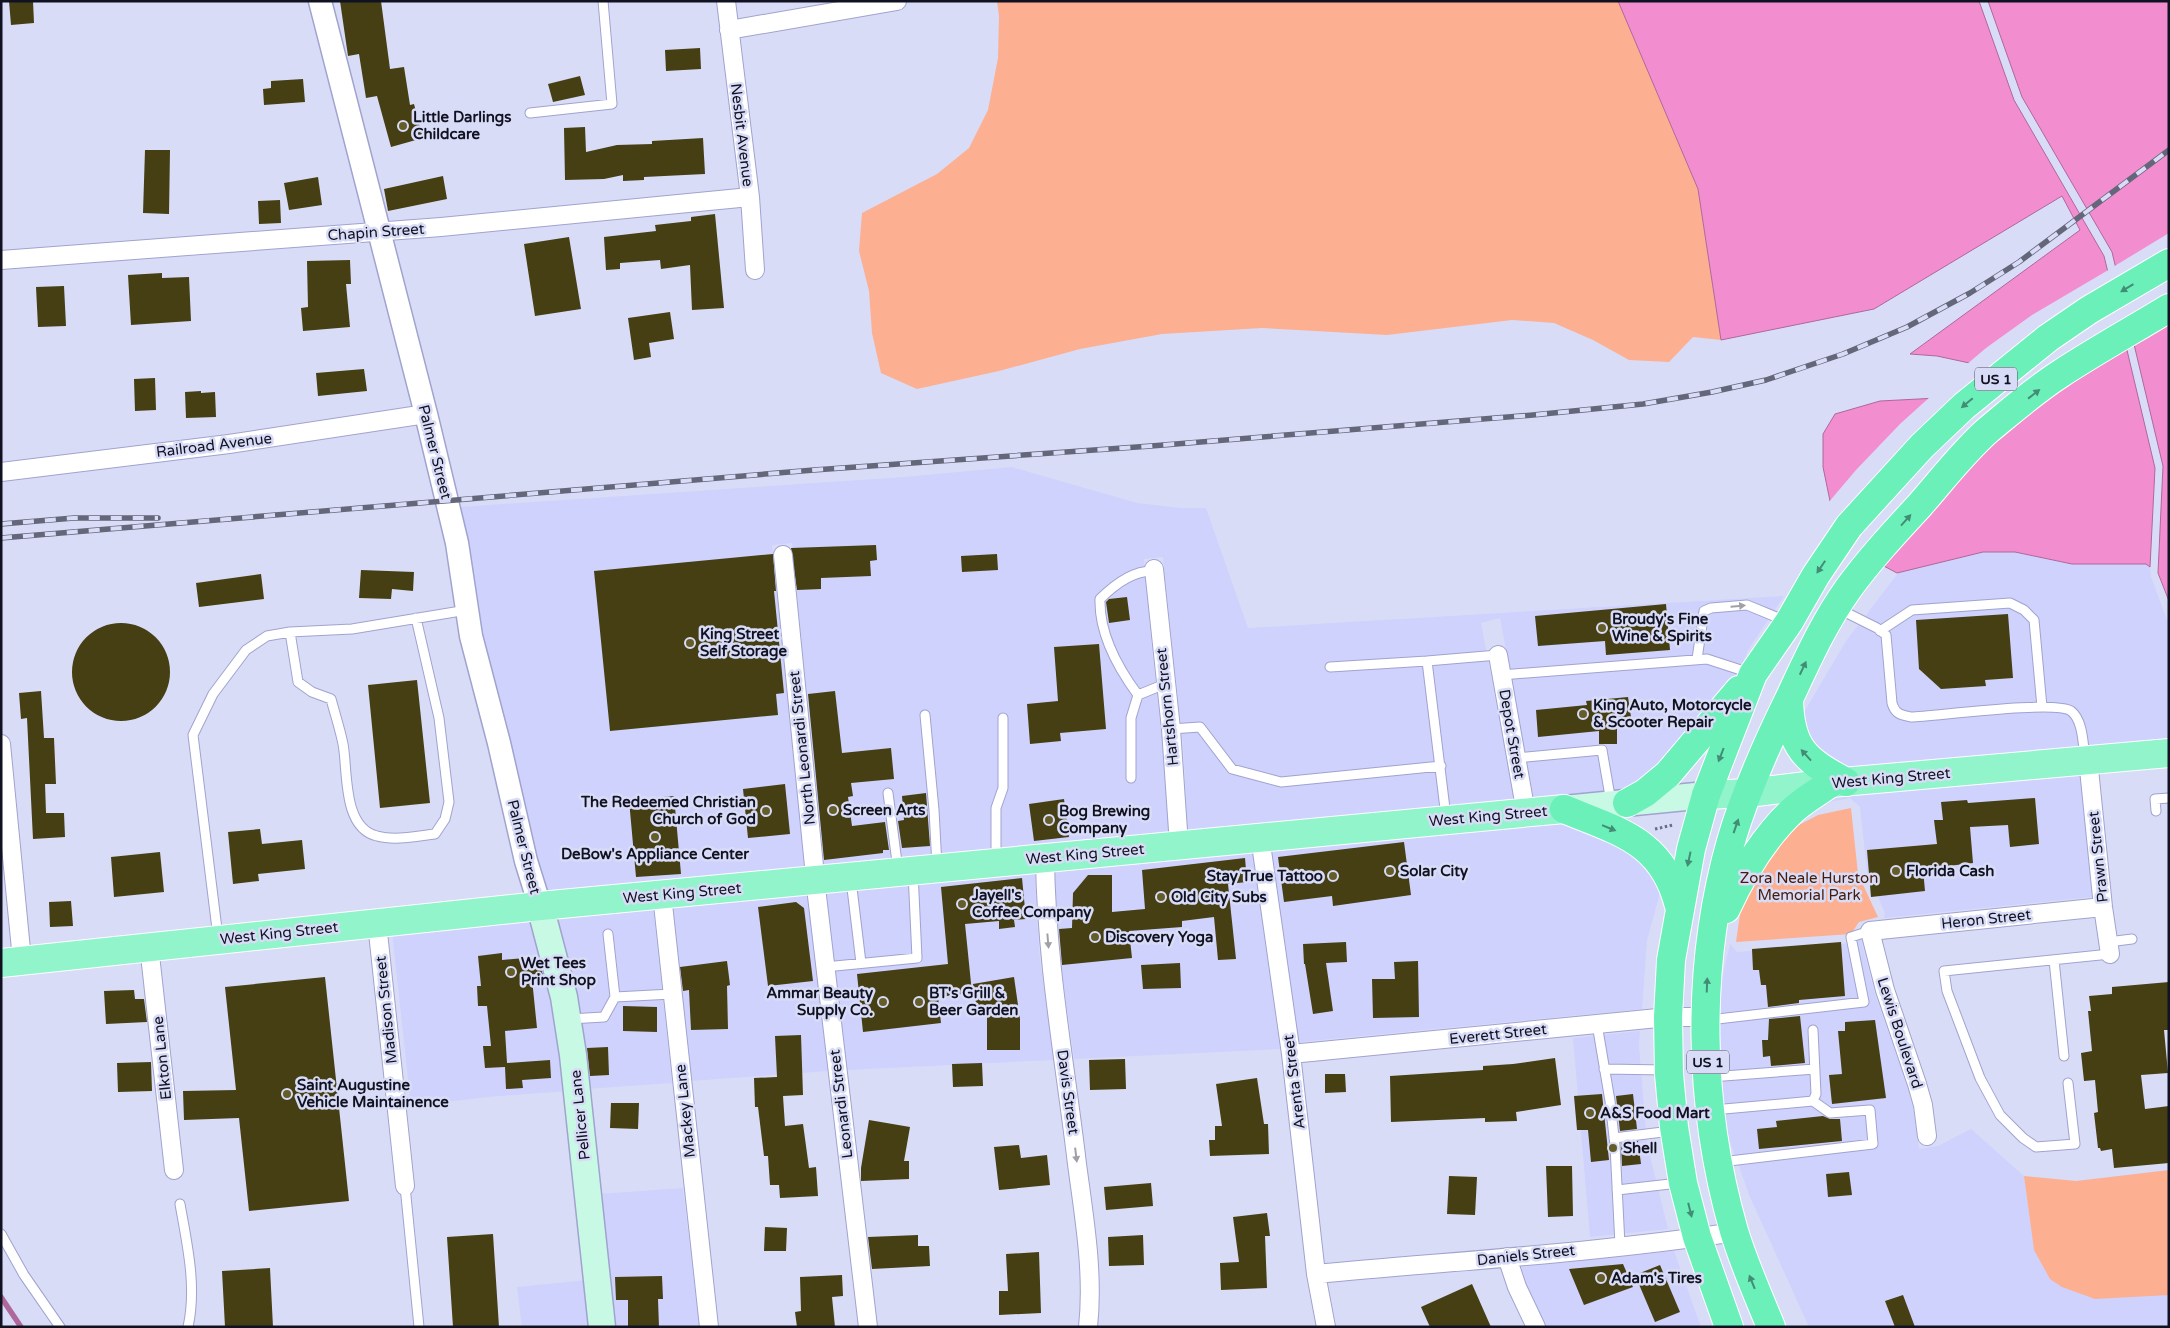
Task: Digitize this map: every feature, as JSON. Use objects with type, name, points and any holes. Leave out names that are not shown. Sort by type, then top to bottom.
[{"type":"highway","name":"US 1","points":[[1729,1327],[1697,1237],[1683,1183],[1674,1130],[1669,1070],[1668,1017],[1671,960],[1679,906],[1691,849],[1706,795],[1753,674],[1789,622],[1816,575],[1849,526],[1922,446],[1964,406],[2048,338],[2089,310],[2169,263]]},
{"type":"highway","name":"US 1","points":[[1771,1327],[1751,1280],[1735,1232],[1718,1162],[1710,1111],[1706,1019],[1708,970],[1720,885],[1729,850],[1748,793],[1769,739],[1820,634],[1873,557],[1986,432],[2058,375],[2169,308]]},
{"type":"highway","points":[[1619,804],[1645,793],[1668,774],[1753,674]]},
{"type":"highway","points":[[1712,937],[1738,883],[1772,832],[1794,809],[1838,782],[1819,768],[1803,752],[1794,738],[1789,717],[1789,699]]},
{"type":"highway","points":[[1564,809],[1628,835],[1652,852],[1674,886],[1679,906]]},
{"type":"main road","name":"West King Street","points":[[12,961],[540,906],[1706,795],[1748,793],[1838,782],[2169,753]]},
{"type":"main road","name":"Pellicer Lane","points":[[540,906],[554,955],[568,1020],[602,1327]]},
{"type":"street","name":"Palmer Street","points":[[320,1],[426,414],[457,543],[471,636],[499,743],[526,861],[540,906]]},
{"type":"street","name":"Nesbit Avenue","points":[[726,1],[750,197],[755,270]]},
{"type":"street","points":[[729,30],[897,1]]},
{"type":"street","name":"Chapin Street","points":[[1,260],[379,231],[750,197]]},
{"type":"street","name":"Railroad Avenue","points":[[1,472],[228,444],[426,414]]},
{"type":"street","name":"North Leonardi Street","points":[[783,555],[815,881]]},
{"type":"street","name":"Hartshorn Street","points":[[1154,570],[1171,728],[1179,845]]},
{"type":"street","name":"Depot Street","points":[[1498,655],[1526,813]]},
{"type":"street","points":[[1,744],[12,961]]},
{"type":"street","name":"Prawn Street","points":[[2087,760],[2109,948]]},
{"type":"street","name":"Arenta Street","points":[[1260,837],[1291,1054],[1316,1274],[1326,1327]]},
{"type":"street","name":"Davis Street","points":[[1045,858],[1045,908],[1050,959],[1082,1197],[1090,1278],[1088,1327]]},
{"type":"street","name":"Leonardi Street","points":[[815,881],[868,1327]]},
{"type":"street","name":"Mackey Lane","points":[[662,895],[709,1327]]},
{"type":"street","name":"Heron Street","points":[[1870,931],[2103,907]]},
{"type":"street","name":"Madison Street","points":[[377,923],[405,1186]]},
{"type":"street","name":"Lewis Boulevard","points":[[1870,931],[1885,990],[1923,1105],[1927,1136]]},
{"type":"street","name":"Elkton Lane","points":[[149,946],[174,1170]]},
{"type":"street","name":"Everett Street","points":[[1291,1054],[1668,1017],[1706,1019]]},
{"type":"street","name":"Daniels Street","points":[[1316,1274],[1507,1257],[1735,1232]]},
{"type":"street","points":[[1507,1257],[1516,1287],[1536,1327]]},
{"type":"lane","points":[[530,113],[612,104],[604,1]]},
{"type":"lane","points":[[1138,695],[1126,679],[1106,636],[1100,616],[1100,599],[1121,582],[1143,571],[1154,570]]},
{"type":"lane","points":[[1880,631],[1912,610],[2010,603],[2024,610],[2034,620],[2042,707]]},
{"type":"lane","points":[[1697,659],[1704,611],[1711,608],[1747,605],[1789,622]]},
{"type":"lane","points":[[1837,608],[1886,635],[1892,703],[1894,710],[1900,715],[1919,717],[2063,707],[2078,719],[2087,760]]},
{"type":"lane","points":[[218,939],[193,735],[214,694],[246,650],[266,636],[290,632],[352,629],[467,610]]},
{"type":"lane","points":[[290,632],[298,682],[312,692],[331,699],[343,746],[346,791],[359,825],[376,836],[409,837],[435,834],[445,819],[449,802],[439,718],[416,618]]},
{"type":"lane","points":[[1330,667],[1426,662],[1498,655]]},
{"type":"lane","points":[[1501,675],[1697,659],[1707,659],[1753,674]]},
{"type":"lane","points":[[1426,662],[1446,820]]},
{"type":"lane","points":[[1138,695],[1165,684]]},
{"type":"lane","points":[[1131,778],[1131,718],[1138,695]]},
{"type":"lane","points":[[825,967],[917,958],[916,871],[925,715]]},
{"type":"lane","points":[[996,863],[996,808],[1003,788],[1003,718]]},
{"type":"lane","points":[[1171,728],[1200,727],[1232,769],[1281,782],[1440,766]]},
{"type":"lane","points":[[1516,758],[1602,750],[1619,804]]},
{"type":"lane","points":[[888,793],[916,871]]},
{"type":"lane","points":[[2156,811],[2155,799],[2169,798]]},
{"type":"lane","points":[[850,877],[860,963]]},
{"type":"lane","points":[[1706,1019],[1864,1002],[1851,937],[1870,931]]},
{"type":"lane","points":[[568,1020],[604,1017],[615,997],[608,934]]},
{"type":"lane","points":[[2068,1083],[2075,1144],[2036,1147],[2023,1138],[2000,1115],[1980,1078],[1947,991],[1944,971],[2054,960],[2109,948],[2132,939]]},
{"type":"lane","points":[[2054,960],[2064,1056]]},
{"type":"lane","points":[[615,997],[672,994]]},
{"type":"lane","points":[[1597,1024],[1614,1138],[1620,1245]]},
{"type":"lane","points":[[1813,1030],[1816,1094],[1813,1101]]},
{"type":"lane","points":[[1604,1069],[1669,1070]]},
{"type":"lane","points":[[1708,1077],[1815,1069]]},
{"type":"lane","points":[[1710,1111],[1813,1101],[1830,1114],[1870,1110],[1874,1144],[1718,1162]]},
{"type":"lane","points":[[1614,1138],[1674,1130]]},
{"type":"lane","points":[[1617,1190],[1683,1183]]},
{"type":"lane","points":[[405,1186],[419,1327]]},
{"type":"lane","points":[[180,1204],[190,1263],[192,1307],[188,1327]]},
{"type":"lane","points":[[1,1234],[24,1276],[60,1327]]},
{"type":"path","points":[[1650,833],[1657,828],[1675,824]]},
{"type":"shaded area","points":[[1618,1],[1979,1],[2014,100],[2104,256],[2111,285],[1974,364],[1937,356],[1910,354],[2080,230],[2062,196],[1874,309],[1721,340],[1698,189]]},
{"type":"shaded area","points":[[1988,1],[2169,1],[2169,601],[2158,573],[2163,466],[2112,252],[2022,97]]},
{"type":"shaded area","points":[[2126,346],[2155,468],[2150,567],[2146,564],[2072,564],[2015,552],[1983,552],[1897,573],[1880,564],[1992,441],[2063,385]]},
{"type":"shaded area","points":[[1957,397],[1835,525],[1823,467],[1823,434],[1835,414],[1880,401]]},
{"type":"shaded area","points":[[1012,467],[1137,503],[1181,508],[1206,508],[1248,628],[1784,596],[1748,650],[1738,676],[1662,765],[1624,792],[1565,798],[1559,795],[1557,798],[1534,801],[1500,618],[1481,623],[1515,803],[1188,833],[1183,745],[1163,557],[1144,559],[1163,748],[1169,835],[824,868],[792,543],[772,545],[805,870],[546,894],[480,627],[459,507],[904,477]]},
{"type":"shaded area","points":[[1983,552],[2015,552],[2072,564],[2146,564],[2150,567],[2151,577],[2169,625],[2169,741],[1848,770],[1810,745],[1800,719],[1846,641],[1899,572]]},
{"type":"shaded area","points":[[2080,772],[2092,897],[1884,918],[1885,913],[1867,871],[1860,807],[1850,798],[1820,804],[1834,794],[1844,793],[1851,796],[1853,792]]},
{"type":"shaded area","points":[[1563,821],[1623,845],[1645,861],[1662,886],[1647,940],[1642,1009],[1299,1042],[1271,848]]},
{"type":"shaded area","points":[[1252,849],[1280,1049],[1074,1059],[1055,908],[1055,868]]},
{"type":"shaded area","points":[[1035,870],[1040,960],[1054,1060],[847,1070],[826,891]]},
{"type":"shaded area","points":[[807,893],[828,1071],[691,1081],[672,905]]},
{"type":"shaded area","points":[[653,907],[672,1083],[587,1089],[553,916]]},
{"type":"shaded area","points":[[533,918],[545,958],[567,1091],[488,1097],[411,1106],[392,932]]},
{"type":"shaded area","points":[[1860,936],[1875,994],[1908,1088],[1913,1107],[1919,1149],[1938,1146],[1971,1129],[2024,1176],[2034,1250],[2160,1295],[2169,1295],[2169,1327],[1809,1327],[1750,1197],[1725,1128],[1716,1005],[1730,944],[1737,952],[1851,943]]},
{"type":"shaded area","points":[[1640,1031],[1639,1046],[1647,1144],[1668,1229],[1590,1237],[1573,1038]]},
{"type":"shaded area","points":[[683,1188],[699,1327],[611,1327],[598,1194]]},
{"type":"shaded area","points":[[1674,1251],[1701,1327],[1547,1327],[1525,1283],[1521,1267]]},
{"type":"shaded area","points":[[587,1280],[592,1327],[522,1327],[517,1287]]},
{"type":"green space","points":[[997,1],[1618,1],[1698,189],[1721,340],[1693,337],[1669,362],[1629,360],[1593,340],[1554,323],[1512,320],[1387,335],[1262,328],[1162,334],[1080,349],[999,371],[917,389],[881,373],[872,333],[869,291],[859,251],[862,213],[937,174],[969,148],[988,110],[998,58],[999,16]]},
{"type":"green space","name":"Zora Neale Hurston Memorial Park","points":[[1851,808],[1858,874],[1878,917],[1859,922],[1851,934],[1736,942],[1740,914],[1748,890],[1779,842],[1799,825],[1818,815]]},
{"type":"green space","points":[[2169,1170],[2169,1295],[2095,1299],[2062,1287],[2050,1279],[2034,1250],[2024,1176],[2076,1181]]},
{"type":"pier","points":[[2169,233],[2169,322],[2131,344],[2113,267]]},
{"type":"pier","points":[[2110,269],[2114,285],[1982,378],[1972,366],[1966,365],[2032,315]]},
{"type":"pier","points":[[1957,395],[1834,527],[1828,503],[1856,470],[1900,424],[1931,396]]},
{"type":"building","points":[[9,1],[33,1],[34,23],[11,25]]},
{"type":"building","points":[[340,1],[381,1],[390,69],[404,67],[410,105],[414,104],[423,138],[391,147],[377,96],[366,98],[359,54],[348,56]]},
{"type":"building","points":[[700,48],[701,69],[666,71],[665,50]]},
{"type":"building","points":[[580,76],[585,95],[553,102],[548,84]]},
{"type":"building","points":[[303,79],[305,102],[264,105],[263,89],[271,88],[271,81]]},
{"type":"building","points":[[585,127],[586,152],[617,145],[652,144],[652,141],[703,138],[705,174],[644,177],[644,180],[623,181],[623,175],[604,179],[565,180],[564,128]]},
{"type":"building","points":[[145,150],[170,150],[169,214],[143,213]]},
{"type":"building","points":[[443,176],[447,199],[388,211],[384,189]]},
{"type":"building","points":[[318,177],[322,205],[289,210],[284,183]]},
{"type":"building","points":[[280,200],[281,223],[259,224],[258,201]]},
{"type":"building","points":[[715,214],[724,308],[692,310],[690,265],[661,269],[660,260],[620,263],[620,269],[606,270],[604,237],[656,231],[655,225],[691,221],[691,217]]},
{"type":"building","points":[[569,237],[581,309],[535,316],[524,244]]},
{"type":"building","points":[[350,260],[351,284],[346,284],[350,327],[303,331],[301,308],[308,307],[307,261]]},
{"type":"building","points":[[162,273],[162,278],[189,277],[191,321],[131,325],[128,275]]},
{"type":"building","points":[[64,286],[66,326],[38,327],[36,287]]},
{"type":"building","points":[[670,312],[674,339],[649,343],[651,357],[634,360],[628,318]]},
{"type":"building","points":[[364,369],[367,391],[318,396],[316,373]]},
{"type":"building","points":[[155,378],[156,410],[135,411],[134,379]]},
{"type":"building","points":[[201,391],[201,393],[215,392],[216,417],[186,418],[185,392]]},
{"type":"building","points":[[876,545],[877,560],[870,561],[871,576],[821,578],[821,589],[797,590],[791,548]]},
{"type":"building","name":"King Street Self Storage","points":[[773,554],[776,591],[774,591],[784,693],[776,694],[778,715],[610,731],[594,571]]},
{"type":"building","points":[[997,554],[998,570],[962,572],[961,556]]},
{"type":"building","points":[[361,570],[414,572],[413,591],[392,589],[391,599],[359,598]]},
{"type":"building","points":[[261,574],[264,599],[199,607],[196,583]]},
{"type":"building","points":[[1127,597],[1130,620],[1109,623],[1106,602],[1109,599]]},
{"type":"building","name":"Broudy's Fine Wine & Spirits","points":[[1666,604],[1670,650],[1606,655],[1605,641],[1538,646],[1535,616]]},
{"type":"building","points":[[2008,614],[2013,678],[1985,680],[1986,686],[1941,689],[1919,669],[1916,620]]},
{"type":"building","points":[[121,623],[131,624],[148,631],[162,645],[169,662],[169,682],[162,699],[148,713],[131,720],[121,721],[111,720],[94,713],[80,699],[73,682],[72,672],[73,662],[80,645],[94,631],[111,624]]},
{"type":"building","points":[[1099,644],[1106,729],[1060,733],[1061,741],[1030,744],[1027,704],[1058,701],[1054,647]]},
{"type":"building","points":[[417,680],[430,803],[380,808],[368,685]]},
{"type":"building","points":[[41,691],[44,738],[54,738],[56,784],[45,784],[46,813],[64,813],[65,837],[33,839],[27,718],[21,719],[19,693]]},
{"type":"building","points":[[835,691],[842,753],[891,748],[894,779],[851,783],[853,796],[848,797],[852,826],[885,822],[889,850],[883,850],[883,853],[824,860],[808,694]]},
{"type":"building","name":"King Auto, Motorcycle & Scooter Repair","points":[[1628,697],[1631,717],[1617,719],[1617,744],[1599,744],[1599,731],[1538,737],[1536,710],[1587,705],[1586,701]]},
{"type":"building","name":"The Redeemed Christian Church of God","points":[[785,784],[790,834],[748,838],[743,789]]},
{"type":"building","points":[[926,793],[930,846],[902,848],[898,821],[904,820],[902,796]]},
{"type":"building","name":"DeBow's Appliance Center","points":[[674,796],[681,874],[636,877],[629,800]]},
{"type":"building","points":[[2035,798],[2039,844],[2010,847],[2008,825],[1970,827],[1973,863],[1923,869],[1925,891],[1871,897],[1867,850],[1937,844],[1934,820],[1943,820],[1941,802],[1967,800],[1968,803]]},
{"type":"building","name":"Bog Brewing Company","points":[[1064,799],[1069,837],[1034,841],[1029,804]]},
{"type":"building","points":[[260,829],[262,844],[302,840],[305,869],[258,874],[259,881],[233,884],[228,832]]},
{"type":"building","points":[[1404,842],[1411,895],[1333,906],[1332,896],[1284,902],[1278,857]]},
{"type":"building","points":[[160,852],[164,892],[114,897],[111,857]]},
{"type":"building","points":[[1245,858],[1247,882],[1228,884],[1236,959],[1218,960],[1214,917],[1182,921],[1182,927],[1129,931],[1132,958],[1062,965],[1059,929],[1072,928],[1073,893],[1088,875],[1112,875],[1112,912],[1145,909],[1142,870]]},
{"type":"building","points":[[1022,878],[1026,919],[1014,920],[1015,927],[999,929],[999,921],[965,924],[972,993],[938,997],[941,1023],[863,1032],[857,974],[948,964],[941,887]]},
{"type":"building","points":[[71,901],[73,926],[50,927],[49,902]]},
{"type":"building","points":[[796,902],[804,908],[813,981],[768,986],[758,907]]},
{"type":"building","points":[[1346,942],[1347,962],[1326,963],[1333,1011],[1313,1014],[1304,964],[1303,944]]},
{"type":"building","points":[[1841,942],[1845,996],[1799,1000],[1799,1003],[1768,1007],[1766,985],[1761,985],[1759,970],[1753,970],[1752,949]]},
{"type":"building","points":[[502,953],[502,960],[535,957],[543,975],[543,978],[532,979],[537,1028],[505,1031],[507,1063],[550,1060],[551,1078],[522,1080],[523,1088],[506,1089],[505,1067],[485,1068],[483,1046],[491,1046],[487,1006],[478,1006],[477,986],[481,986],[478,956]]},
{"type":"building","points":[[727,961],[730,985],[727,986],[728,1029],[691,1030],[689,990],[683,991],[680,967]]},
{"type":"building","points":[[1418,961],[1419,1017],[1373,1018],[1372,979],[1395,979],[1394,962]]},
{"type":"building","points":[[1180,963],[1181,988],[1143,989],[1141,965]]},
{"type":"building","name":"Saint Augustine Vehicle Maintainence","points":[[325,977],[349,1201],[249,1211],[239,1118],[184,1120],[183,1091],[236,1090],[225,987]]},
{"type":"building","points":[[1014,977],[1020,1019],[1020,1050],[987,1050],[987,1008],[977,1010],[973,984]]},
{"type":"building","points":[[2169,982],[2169,1030],[2164,1030],[2168,1073],[2141,1075],[2145,1109],[2169,1106],[2169,1163],[2114,1168],[2112,1149],[2101,1151],[2098,1148],[2094,1113],[2098,1112],[2095,1080],[2084,1081],[2081,1053],[2092,1051],[2088,1011],[2091,1011],[2089,996],[2112,994],[2112,987]]},
{"type":"building","points":[[134,990],[135,999],[144,999],[147,1022],[106,1024],[104,991]]},
{"type":"building","points":[[623,1006],[657,1007],[657,1032],[623,1031]]},
{"type":"building","points":[[1800,1016],[1805,1063],[1771,1066],[1770,1056],[1763,1057],[1762,1040],[1768,1040],[1769,1019]]},
{"type":"building","points":[[1875,1020],[1886,1098],[1832,1104],[1829,1075],[1842,1074],[1838,1031],[1845,1031],[1845,1022]]},
{"type":"building","points":[[801,1035],[803,1095],[783,1096],[785,1126],[803,1124],[809,1168],[816,1167],[818,1196],[780,1198],[779,1185],[770,1185],[768,1156],[764,1156],[758,1107],[755,1107],[754,1078],[777,1077],[775,1036]]},
{"type":"building","points":[[608,1047],[609,1075],[590,1076],[587,1048]]},
{"type":"building","points":[[1555,1058],[1561,1105],[1516,1112],[1517,1121],[1485,1122],[1485,1118],[1391,1122],[1390,1076],[1483,1070],[1483,1066]]},
{"type":"building","points":[[1125,1059],[1126,1089],[1090,1090],[1089,1060]]},
{"type":"building","points":[[151,1062],[152,1091],[118,1092],[117,1063]]},
{"type":"building","points":[[982,1063],[983,1086],[953,1087],[952,1064]]},
{"type":"building","points":[[1325,1074],[1345,1074],[1346,1092],[1325,1093]]},
{"type":"building","points":[[1257,1078],[1264,1124],[1268,1124],[1269,1154],[1210,1156],[1209,1140],[1215,1140],[1215,1126],[1222,1126],[1216,1084]]},
{"type":"building","points":[[1602,1094],[1609,1160],[1591,1162],[1588,1130],[1577,1130],[1574,1096]]},
{"type":"building","points":[[1633,1094],[1637,1129],[1620,1131],[1616,1096]]},
{"type":"building","points":[[611,1103],[639,1103],[638,1129],[610,1128]]},
{"type":"building","points":[[1823,1116],[1830,1119],[1840,1119],[1842,1141],[1759,1149],[1757,1129],[1777,1127],[1776,1121]]},
{"type":"building","points":[[869,1120],[910,1127],[904,1161],[909,1161],[909,1179],[861,1181],[861,1168]]},
{"type":"building","points":[[1638,1141],[1641,1164],[1622,1166],[1621,1143]]},
{"type":"building","points":[[1019,1145],[1021,1158],[1047,1155],[1050,1185],[999,1190],[994,1147]]},
{"type":"building","points":[[1546,1166],[1572,1166],[1573,1216],[1548,1217]]},
{"type":"building","points":[[1849,1172],[1852,1195],[1828,1197],[1826,1174]]},
{"type":"building","points":[[1449,1176],[1477,1177],[1475,1215],[1447,1214]]},
{"type":"building","points":[[1151,1183],[1153,1206],[1106,1210],[1104,1187]]},
{"type":"building","points":[[1267,1213],[1270,1236],[1265,1236],[1267,1288],[1221,1290],[1220,1263],[1239,1262],[1233,1217]]},
{"type":"building","points":[[765,1227],[787,1228],[786,1251],[764,1251]]},
{"type":"building","points":[[493,1234],[499,1327],[453,1327],[447,1237]]},
{"type":"building","points":[[918,1235],[918,1246],[929,1246],[930,1266],[872,1269],[868,1237]]},
{"type":"building","points":[[1143,1235],[1144,1265],[1109,1266],[1108,1237]]},
{"type":"building","points":[[1039,1252],[1041,1313],[999,1315],[999,1291],[1008,1291],[1006,1254]]},
{"type":"building","name":"Adam's Tires","points":[[1623,1264],[1633,1287],[1584,1305],[1569,1269]]},
{"type":"building","points":[[1660,1265],[1680,1312],[1655,1322],[1635,1275]]},
{"type":"building","points":[[270,1268],[273,1327],[225,1327],[222,1271]]},
{"type":"building","points":[[842,1275],[843,1296],[832,1297],[835,1327],[797,1327],[795,1312],[801,1311],[800,1277]]},
{"type":"building","points":[[662,1276],[663,1299],[658,1299],[659,1327],[628,1327],[628,1300],[616,1300],[615,1277]]},
{"type":"building","points":[[1472,1284],[1491,1327],[1430,1327],[1421,1307]]},
{"type":"building","points":[[1903,1295],[1915,1327],[1895,1327],[1885,1301]]},
{"type":"waterway","points":[[1,1297],[21,1327]]},
{"type":"railway","points":[[1,538],[814,470],[1151,446],[1533,415],[1643,404],[1712,392],[1766,380],[1843,354],[1907,327],[1970,293],[2019,262],[2169,150]]},
{"type":"railway","points":[[1,524],[74,518],[158,518]]},
{"type":"place","name":"Little Darlings Childcare","points":[[403,126]]},
{"type":"place","name":"Broudy's Fine Wine & Spirits","points":[[1602,628]]},
{"type":"place","name":"King Street Self Storage","points":[[690,643]]},
{"type":"place","name":"King Auto, Motorcycle & Scooter Repair","points":[[1583,714]]},
{"type":"place","name":"Screen Arts","points":[[833,810]]},
{"type":"place","name":"The Redeemed Christian Church of God","points":[[766,811]]},
{"type":"place","name":"Bog Brewing Company","points":[[1049,820]]},
{"type":"place","name":"DeBow's Appliance Center","points":[[655,837]]},
{"type":"place","name":"Solar City","points":[[1390,871]]},
{"type":"place","name":"Florida Cash","points":[[1896,871]]},
{"type":"place","name":"Stay True Tattoo","points":[[1333,876]]},
{"type":"place","name":"Old City Subs","points":[[1161,897]]},
{"type":"place","name":"Jayell's Coffee Company","points":[[962,904]]},
{"type":"place","name":"Discovery Yoga","points":[[1095,937]]},
{"type":"place","name":"Wet Tees Print Shop","points":[[511,972]]},
{"type":"place","name":"Ammar Beauty Supply Co.","points":[[883,1002]]},
{"type":"place","name":"BT's Grill & Beer Garden","points":[[919,1002]]},
{"type":"place","name":"Saint Augustine Vehicle Maintainence","points":[[287,1094]]},
{"type":"place","name":"A&S Food Mart","points":[[1590,1113]]},
{"type":"place","name":"Shell","points":[[1613,1148]]},
{"type":"place","name":"Adam's Tires","points":[[1601,1278]]}]
